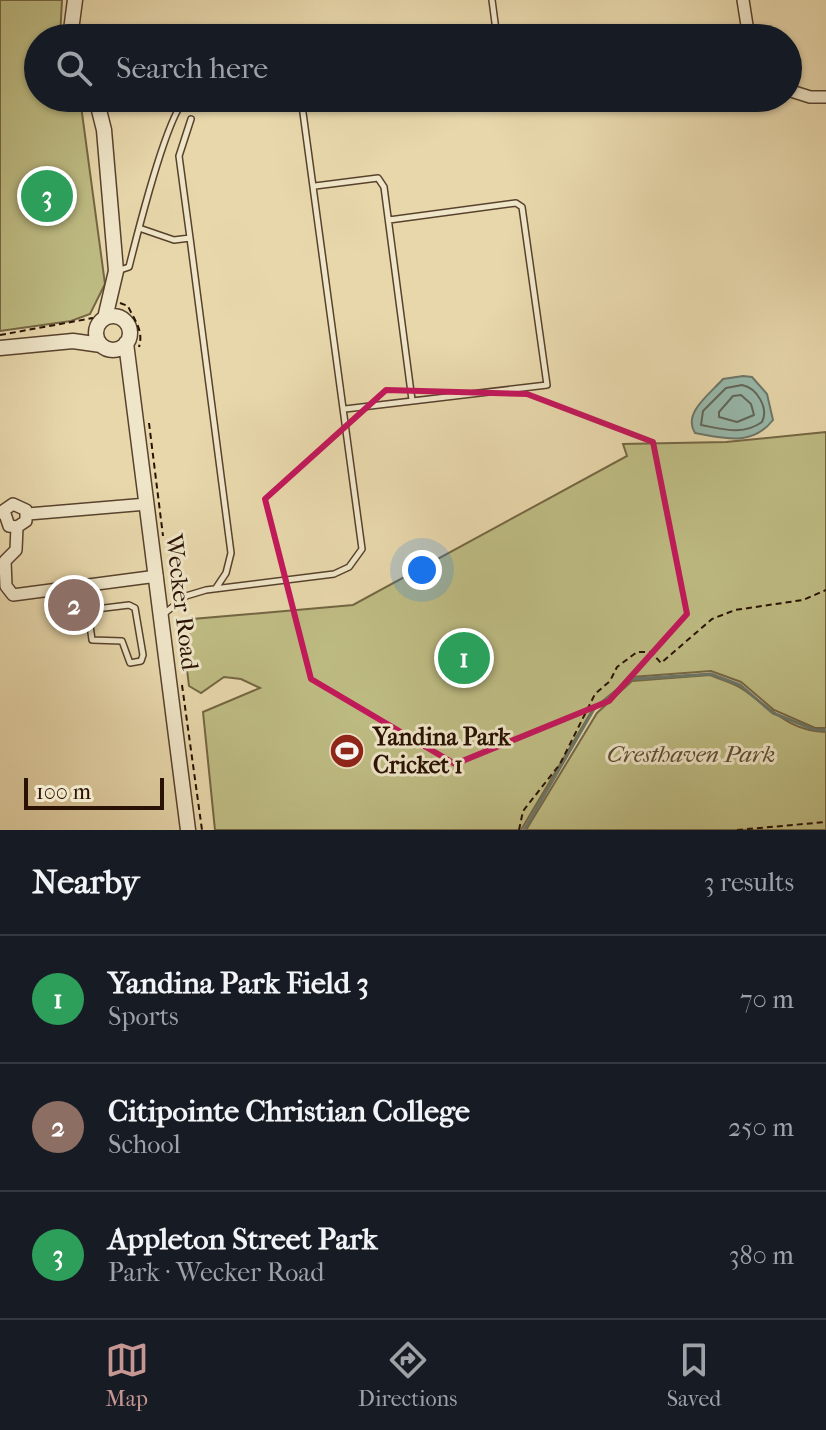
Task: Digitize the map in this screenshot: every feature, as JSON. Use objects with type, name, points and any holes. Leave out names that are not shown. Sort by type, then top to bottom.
[{"type":"street","points":[[72,24],[75,0]]},
{"type":"street","points":[[743,0],[747,24]]},
{"type":"street","points":[[802,94],[826,97]]},
{"type":"street","name":"Wecker Road","points":[[100,112],[104,130],[116,278],[129,332],[126,343],[129,379],[188,830]]},
{"type":"street","name":"Wecker Road","points":[[116,278],[96,336],[129,379]]},
{"type":"street","points":[[73,341],[115,316],[125,321]]},
{"type":"street","points":[[0,348],[73,341],[117,349],[126,343]]},
{"type":"street","points":[[17,527],[6,523],[2,512],[17,503],[28,514],[147,504]]},
{"type":"street","points":[[17,527],[26,521],[28,514]]},
{"type":"street","points":[[17,527],[16,550],[5,561],[4,573],[6,586],[13,595],[157,576]]},
{"type":"lane","points":[[492,0],[495,24]]},
{"type":"lane","points":[[116,278],[129,267],[177,112]]},
{"type":"lane","points":[[161,616],[186,596],[215,588],[334,574],[349,567],[362,549],[303,112]]},
{"type":"lane","points":[[191,119],[179,156],[231,553],[226,573],[215,588]]},
{"type":"lane","points":[[315,186],[378,178],[384,187],[412,400]]},
{"type":"lane","points":[[345,409],[547,385],[525,212],[516,203],[389,220]]},
{"type":"lane","points":[[139,228],[174,240],[190,238]]},
{"type":"lane","points":[[85,586],[88,610],[92,640],[122,641],[130,663],[141,661],[143,655],[135,608],[129,605],[88,610]]},
{"type":"path","points":[[0,335],[74,324]]},
{"type":"path","points":[[519,830],[523,811],[560,764],[584,719],[588,704],[610,681],[617,667],[637,652],[651,652],[661,663],[712,619],[735,610],[803,600],[826,590]]},
{"type":"path","points":[[737,830],[826,822]]},
{"type":"highlighted area","points":[[386,390],[527,394],[653,442],[687,614],[609,701],[455,764],[311,679],[265,499]]},
{"type":"green space","points":[[0,0],[62,0],[61,24],[24,24],[24,112],[82,112],[105,284],[90,314],[71,321],[0,331]]},
{"type":"green space","points":[[826,432],[826,728],[815,728],[774,710],[741,682],[711,671],[632,677],[593,709],[521,830],[215,830],[203,712],[260,688],[241,679],[224,677],[201,693],[189,686],[181,620],[353,605],[627,456],[623,444],[726,442]]},
{"type":"green space","name":"Cresthaven Park","points":[[710,675],[739,687],[789,722],[812,731],[826,732],[826,830],[526,830],[597,713],[632,681]]},
{"type":"water","points":[[752,377],[767,394],[773,420],[765,429],[747,437],[727,438],[695,433],[692,418],[700,404],[723,379]]},
{"type":"waterway","points":[[524,830],[594,709],[632,679],[711,674],[740,685],[773,713],[815,730],[826,730]]},
{"type":"place","name":"Appleton Street Park","points":[[47,196]]},
{"type":"place","name":"Citipointe Christian College","points":[[74,605]]},
{"type":"place","name":"Yandina Park Field 3","points":[[464,658]]},
{"type":"place","name":"Yandina Park Cricket 1","points":[[347,751]]}]
